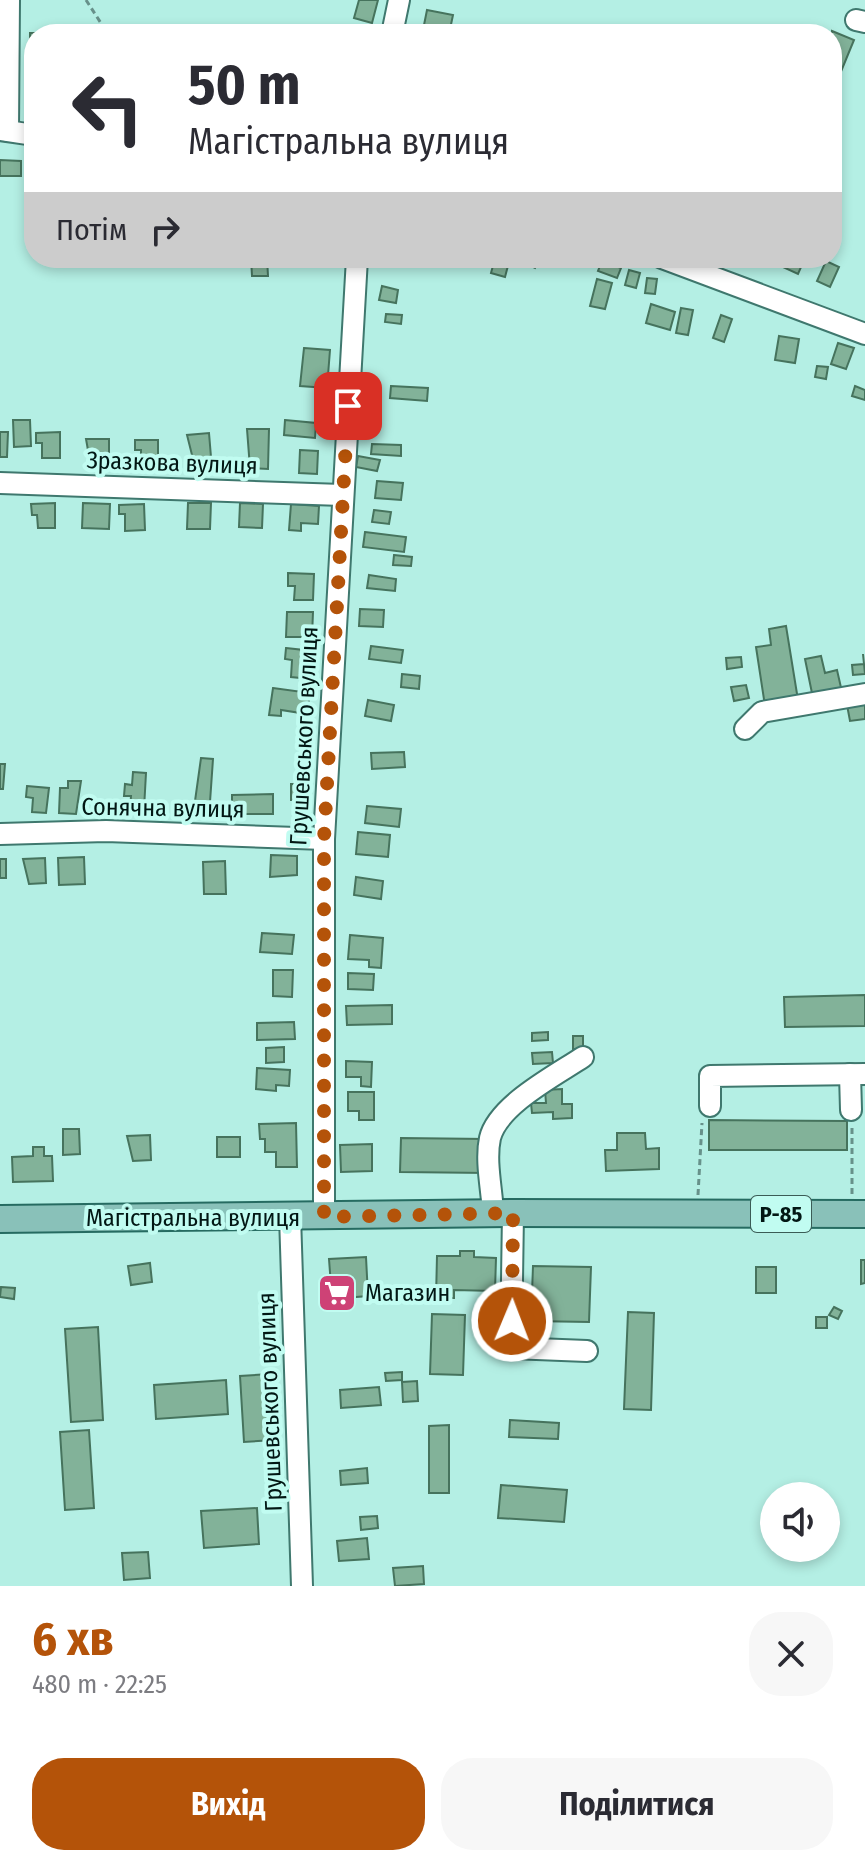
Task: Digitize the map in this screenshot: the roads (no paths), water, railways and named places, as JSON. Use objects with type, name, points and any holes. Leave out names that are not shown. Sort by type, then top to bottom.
[{"type":"main road","name":"Магістральна вулиця","points":[[0,1219],[503,1213],[858,1214]]},
{"type":"street","points":[[9,0],[4,130],[24,133]]},
{"type":"street","points":[[394,24],[399,0]]},
{"type":"street","name":"Грушевського вулиця","points":[[324,1217],[324,839],[356,268]]},
{"type":"street","points":[[689,268],[865,334]]},
{"type":"street","name":"Зразкова вулиця","points":[[0,483],[342,495]]},
{"type":"street","points":[[745,729],[762,712],[865,694]]},
{"type":"street","name":"Сонячна вулиця","points":[[0,834],[106,831],[324,839]]},
{"type":"street","points":[[583,1057],[508,1109],[494,1126],[489,1142],[503,1213],[511,1348],[587,1351]]},
{"type":"street","points":[[710,1106],[710,1076],[858,1074],[851,1110]]},
{"type":"street","name":"Грушевського вулиця","points":[[290,1216],[301,1586]]},
{"type":"place","name":"Магазин","points":[[337,1293]]}]
